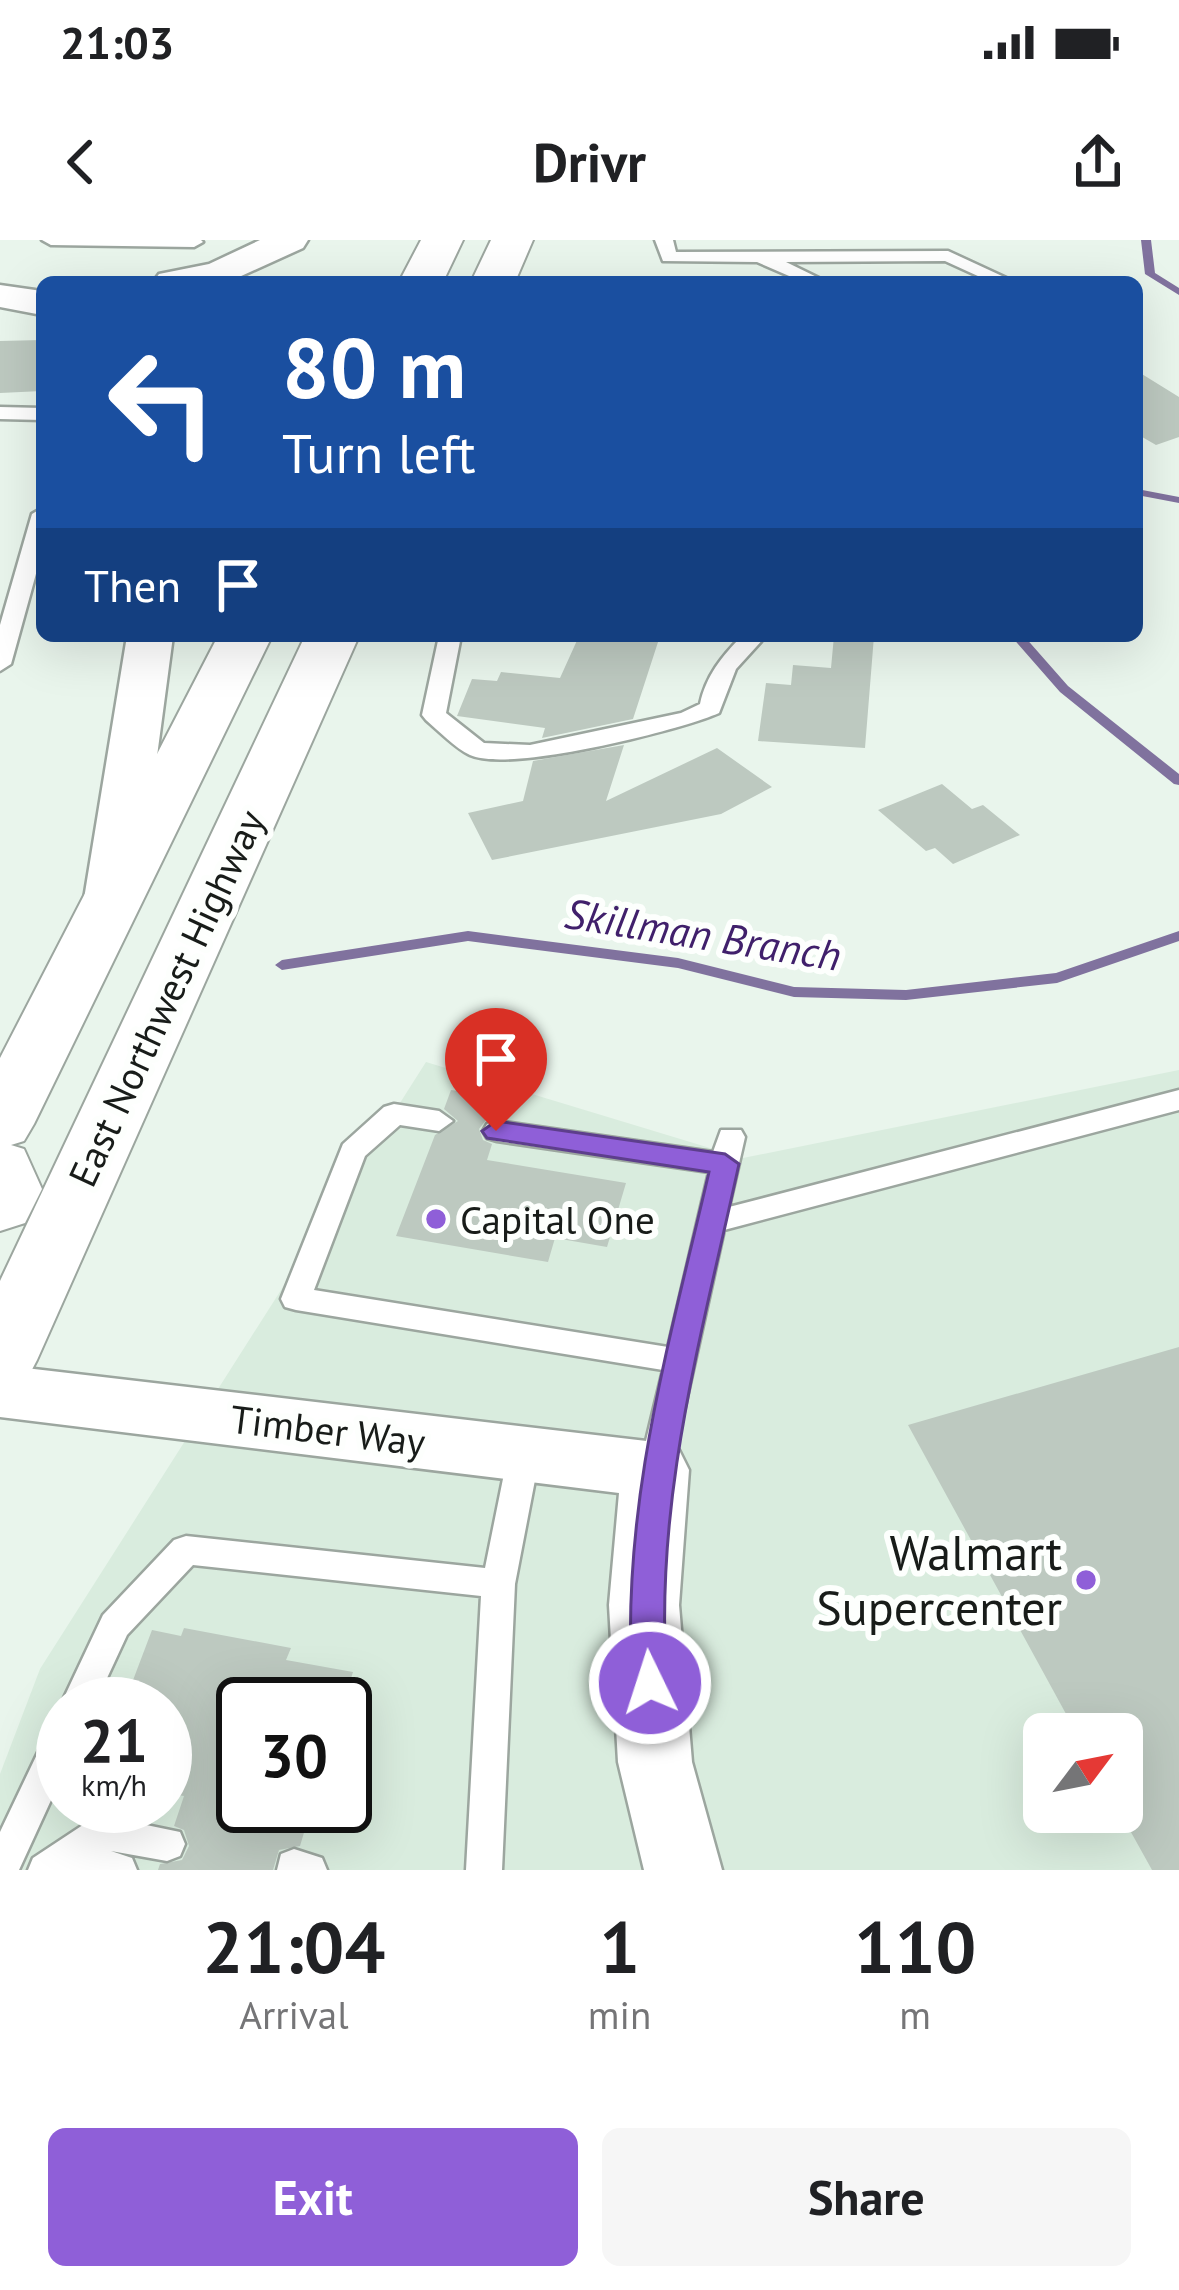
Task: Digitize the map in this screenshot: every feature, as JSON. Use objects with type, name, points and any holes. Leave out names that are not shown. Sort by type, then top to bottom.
[{"type":"main road","points":[[424,276],[442,240]]},
{"type":"main road","points":[[496,276],[512,240]]},
{"type":"main road","points":[[0,1124],[242,642]]},
{"type":"main road","name":"East Northwest Highway","points":[[0,1360],[329,642]]},
{"type":"main road","points":[[0,1167],[8,1190],[0,1205]]},
{"type":"street","points":[[203,276],[290,240]]},
{"type":"street","points":[[0,296],[36,302]]},
{"type":"street","points":[[110,909],[149,642]]},
{"type":"street","name":"Timber Way","points":[[0,1391],[656,1470]]},
{"type":"street","points":[[656,1470],[644,1605],[647,1650],[655,1762],[683,1870]]},
{"type":"lane","points":[[51,240],[194,242]]},
{"type":"lane","points":[[664,240],[669,257],[948,256],[993,276]]},
{"type":"lane","points":[[760,257],[804,276]]},
{"type":"lane","points":[[0,413],[36,414]]},
{"type":"lane","points":[[0,664],[36,535]]},
{"type":"lane","points":[[450,642],[434,715],[478,750],[530,752],[688,718],[711,708],[713,687],[748,642]]},
{"type":"lane","points":[[712,1222],[1179,1100]]},
{"type":"lane","points":[[440,1121],[394,1114],[353,1151],[296,1299],[683,1361]]},
{"type":"lane","points":[[496,1131],[728,1150],[656,1470]]},
{"type":"lane","points":[[484,1870],[498,1584],[524,1454]]},
{"type":"lane","points":[[91,1677],[115,1625],[185,1550],[498,1584]]},
{"type":"lane","points":[[36,1794],[4,1863],[119,1870]]},
{"type":"lane","points":[[51,1866],[98,1832],[167,1844]]},
{"type":"shaded area","points":[[426,1062],[743,1158],[1179,1070],[1179,1870],[0,1870],[0,1774],[36,1680],[36,1833],[192,1833],[192,1677],[37,1677]]},
{"type":"building","points":[[36,340],[36,391],[0,393],[0,341]]},
{"type":"building","points":[[1143,375],[1179,397],[1179,437],[1156,445],[1143,437]]},
{"type":"building","points":[[576,642],[658,642],[633,719],[542,738],[545,728],[457,716],[472,679],[497,681],[501,672],[560,678]]},
{"type":"building","points":[[833,642],[874,642],[865,748],[758,741],[766,683],[791,685],[793,665],[831,668]]},
{"type":"building","points":[[624,745],[606,801],[717,748],[772,787],[721,814],[492,860],[468,813],[523,801],[533,761]]},
{"type":"building","points":[[942,784],[972,809],[983,805],[1020,835],[953,864],[935,848],[926,851],[878,810]]},
{"type":"building","points":[[451,1090],[507,1099],[501,1117],[486,1120],[479,1129],[483,1140],[492,1144],[487,1160],[626,1183],[607,1247],[555,1238],[548,1262],[396,1236],[435,1135],[458,1121],[444,1109]]},
{"type":"building","name":"Walmart Supercenter","points":[[1179,1347],[1179,1870],[1152,1870],[1131,1833],[1143,1833],[1143,1713],[1066,1713],[908,1425]]},
{"type":"building","points":[[184,1628],[291,1648],[286,1660],[353,1672],[351,1677],[216,1677],[216,1833],[304,1833],[300,1846],[279,1850],[273,1870],[158,1870],[160,1864],[182,1860],[189,1846],[185,1833],[192,1833],[192,1677],[134,1677],[152,1630],[181,1636]]},
{"type":"waterway","points":[[1146,240],[1150,274],[1179,292]]},
{"type":"waterway","points":[[1143,493],[1179,500]]},
{"type":"waterway","points":[[1022,642],[1064,689],[1179,781]]},
{"type":"waterway","name":"Skillman Branch","points":[[282,965],[468,936],[678,963],[794,992],[906,995],[1057,978],[1179,936]]},
{"type":"place","name":"Capital One","points":[[436,1219]]},
{"type":"place","name":"Walmart Supercenter","points":[[1086,1580]]},
{"type":"route","points":[[496,1131],[725,1164],[682,1372],[656,1470],[644,1605],[650,1683]]}]
